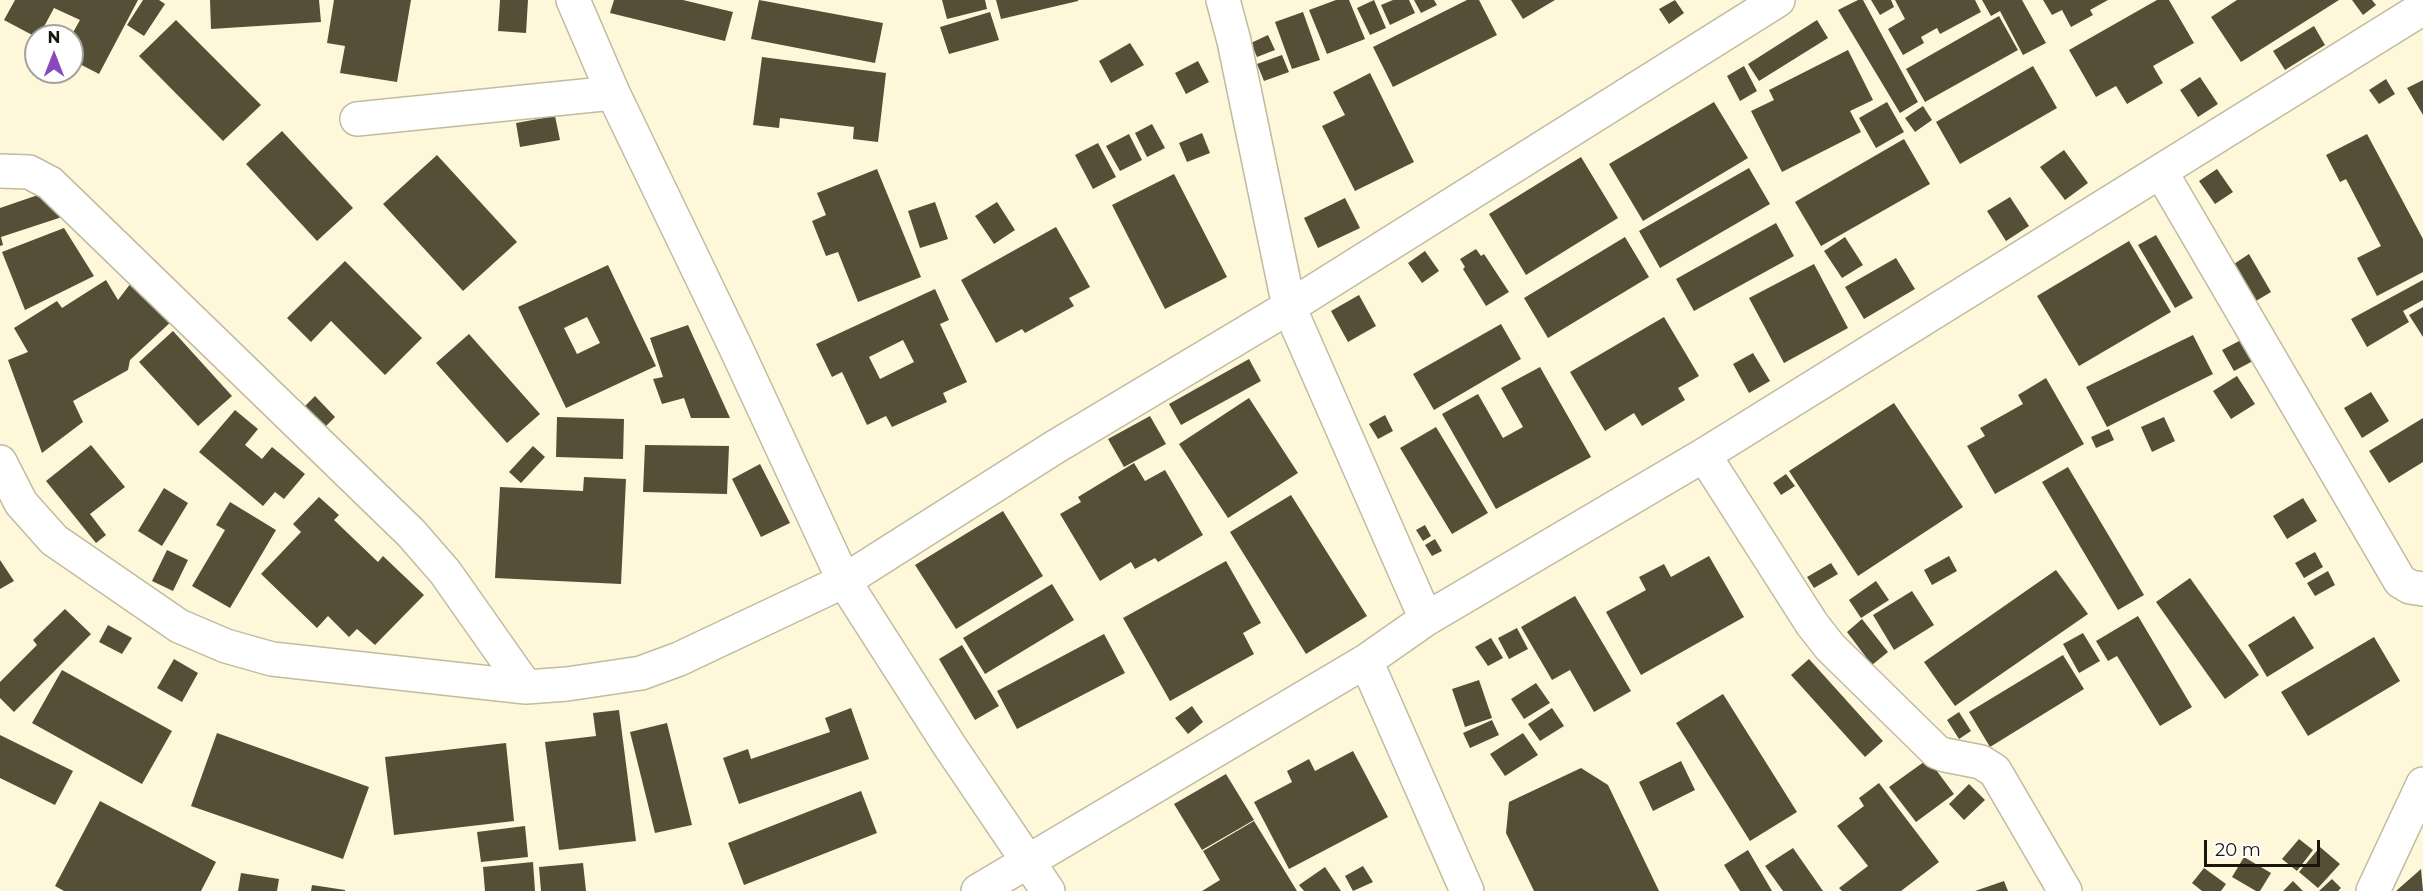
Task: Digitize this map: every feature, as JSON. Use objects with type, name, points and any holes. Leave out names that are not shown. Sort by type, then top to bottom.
[{"type":"street","points":[[573,0],[613,93],[734,344],[844,581],[949,745],[1048,891]]},
{"type":"street","points":[[1223,0],[1234,41],[1289,307],[1426,619]]},
{"type":"street","points":[[0,462],[21,503],[54,540],[179,626],[226,646],[272,659],[526,687],[641,674],[679,659],[844,581],[1055,447],[1289,307],[1778,0]]},
{"type":"street","points":[[978,891],[1366,661],[1426,619],[1704,455],[2423,8]]},
{"type":"street","points":[[357,119],[613,93]]},
{"type":"street","points":[[0,171],[29,172],[50,183],[411,533],[445,572],[526,687]]},
{"type":"street","points":[[2161,172],[2400,581],[2410,587],[2423,589]]},
{"type":"street","points":[[1704,455],[1812,624],[1830,647],[1937,752],[1981,762],[1995,771],[2065,891]]},
{"type":"street","points":[[1366,661],[1467,891]]},
{"type":"street","points":[[2373,891],[2423,784]]},
{"type":"building","points":[[15,0],[138,0],[99,74],[84,66],[84,24],[78,24],[80,20],[54,8],[45,24],[24,24],[24,31],[4,20]]},
{"type":"building","points":[[143,0],[159,0],[165,4],[144,36],[127,25]]},
{"type":"building","points":[[210,0],[319,0],[321,22],[211,29]]},
{"type":"building","points":[[334,0],[411,0],[397,82],[340,73],[345,46],[327,43]]},
{"type":"building","points":[[500,0],[528,0],[526,33],[498,31]]},
{"type":"building","points":[[614,0],[683,0],[733,12],[725,41],[610,13]]},
{"type":"building","points":[[759,0],[883,23],[875,63],[751,39]]},
{"type":"building","points":[[942,0],[985,0],[987,9],[947,19]]},
{"type":"building","points":[[996,0],[1078,0],[1078,1],[1001,19]]},
{"type":"building","points":[[1336,0],[1349,0],[1365,39],[1327,54],[1309,10]]},
{"type":"building","points":[[1374,0],[1386,28],[1370,35],[1357,8]]},
{"type":"building","points":[[1393,0],[1409,0],[1415,13],[1390,25],[1381,5]]},
{"type":"building","points":[[1414,0],[1434,0],[1437,5],[1421,13]]},
{"type":"building","points":[[1467,0],[1479,0],[1497,35],[1393,87],[1373,47]]},
{"type":"building","points":[[1511,0],[1555,0],[1523,19]]},
{"type":"building","points":[[1675,0],[1684,13],[1669,24],[1659,9]]},
{"type":"building","points":[[1858,0],[1863,0],[1918,102],[1900,113],[1838,10]]},
{"type":"building","points":[[1871,0],[1891,0],[1894,7],[1880,15]]},
{"type":"building","points":[[1895,0],[1975,0],[1981,12],[1940,34],[1937,28],[1921,37],[1924,43],[1903,55],[1888,29],[1905,19]]},
{"type":"building","points":[[1982,0],[2022,0],[2046,43],[2023,55],[2000,11],[1991,16]]},
{"type":"building","points":[[2043,0],[2108,0],[2090,10],[2093,15],[2071,27],[2062,10],[2052,15]]},
{"type":"building","points":[[2157,0],[2169,0],[2194,43],[2153,66],[2163,83],[2127,104],[2116,86],[2096,97],[2069,50]]},
{"type":"building","points":[[2237,0],[2339,0],[2241,62],[2211,17]]},
{"type":"building","points":[[2352,0],[2372,0],[2376,5],[2363,15]]},
{"type":"building","points":[[990,12],[999,40],[949,54],[940,27]]},
{"type":"building","points":[[1303,12],[1320,60],[1292,69],[1275,22]]},
{"type":"building","points":[[1999,16],[2018,50],[1925,102],[1906,69]]},
{"type":"building","points":[[176,20],[261,105],[223,141],[139,56]]},
{"type":"building","points":[[1817,20],[1828,38],[1759,81],[1748,64]]},
{"type":"building","points":[[2314,26],[2325,45],[2285,70],[2273,51]]},
{"type":"building","points":[[1268,35],[1275,50],[1257,57],[1251,43]]},
{"type":"building","points":[[1130,43],[1144,65],[1111,83],[1099,61]]},
{"type":"building","points":[[1848,50],[1873,100],[1850,111],[1861,132],[1782,172],[1751,111],[1774,100],[1769,90]]},
{"type":"building","points":[[1282,55],[1289,72],[1264,81],[1257,64]]},
{"type":"building","points":[[762,57],[886,73],[878,142],[853,139],[854,127],[780,118],[779,128],[753,125]]},
{"type":"building","points":[[1198,61],[1209,82],[1186,94],[1175,73]]},
{"type":"building","points":[[1744,66],[1757,91],[1740,101],[1727,76]]},
{"type":"building","points":[[2033,66],[2057,108],[1960,164],[1936,122]]},
{"type":"building","points":[[1370,73],[1414,162],[1355,191],[1322,126],[1345,115],[1333,92]]},
{"type":"building","points":[[2200,77],[2218,104],[2198,117],[2180,90]]},
{"type":"building","points":[[2386,79],[2395,94],[2379,104],[2369,90]]},
{"type":"building","points":[[2423,80],[2423,115],[2407,88]]},
{"type":"building","points":[[1714,102],[1748,158],[1643,221],[1609,164]]},
{"type":"building","points":[[1887,102],[1904,132],[1876,148],[1859,118]]},
{"type":"building","points":[[1923,106],[1932,120],[1915,132],[1905,118]]},
{"type":"building","points":[[555,116],[560,140],[520,147],[516,123]]},
{"type":"building","points":[[1152,124],[1165,148],[1147,157],[1135,133]]},
{"type":"building","points":[[282,131],[353,208],[317,241],[246,164]]},
{"type":"building","points":[[1202,133],[1210,153],[1187,162],[1179,143]]},
{"type":"building","points":[[1129,134],[1142,160],[1120,171],[1106,146]]},
{"type":"building","points":[[2367,134],[2423,239],[2423,272],[2377,296],[2357,258],[2381,246],[2346,179],[2340,182],[2326,155]]},
{"type":"building","points":[[1904,139],[1930,184],[1821,246],[1795,202]]},
{"type":"building","points":[[1098,143],[1116,177],[1093,189],[1075,155]]},
{"type":"building","points":[[2064,150],[2088,183],[2065,200],[2040,167]]},
{"type":"building","points":[[437,155],[517,242],[463,291],[383,204]]},
{"type":"building","points":[[1581,157],[1618,218],[1526,275],[1489,214]]},
{"type":"building","points":[[1749,168],[1770,204],[1660,268],[1639,231]]},
{"type":"building","points":[[877,169],[921,277],[858,302],[838,252],[826,256],[812,221],[826,215],[817,193]]},
{"type":"building","points":[[2217,169],[2233,192],[2215,204],[2199,181]]},
{"type":"building","points":[[1174,174],[1227,277],[1165,309],[1112,205]]},
{"type":"building","points":[[38,195],[62,217],[1,237],[3,245],[0,246],[0,208]]},
{"type":"building","points":[[2010,197],[2029,226],[2006,241],[1987,211]]},
{"type":"building","points":[[1345,198],[1360,228],[1318,248],[1304,218]]},
{"type":"building","points":[[935,202],[948,239],[920,248],[908,211]]},
{"type":"building","points":[[997,202],[1015,230],[994,244],[975,216]]},
{"type":"building","points":[[1776,223],[1794,256],[1694,311],[1676,279]]},
{"type":"building","points":[[1056,227],[1090,287],[1069,298],[1074,306],[1025,333],[1022,329],[996,343],[961,280]]},
{"type":"building","points":[[64,228],[94,276],[25,310],[2,252]]},
{"type":"building","points":[[2156,235],[2193,298],[2175,308],[2138,245]]},
{"type":"building","points":[[1625,237],[1649,277],[1548,338],[1524,298]]},
{"type":"building","points":[[1845,237],[1863,265],[1842,278],[1824,251]]},
{"type":"building","points":[[2129,241],[2171,312],[2079,366],[2037,296]]},
{"type":"building","points":[[1476,249],[1481,256],[1484,254],[1509,292],[1486,306],[1463,269],[1465,267],[1460,259]]},
{"type":"building","points":[[1425,251],[1439,271],[1422,283],[1408,263]]},
{"type":"building","points":[[2249,254],[2271,292],[2256,301],[2234,264]]},
{"type":"building","points":[[1896,258],[1915,289],[1864,319],[1845,287]]},
{"type":"building","points":[[345,261],[422,338],[385,375],[331,321],[311,342],[287,318]]},
{"type":"building","points":[[1814,264],[1848,328],[1784,363],[1749,298]]},
{"type":"building","points":[[608,265],[656,366],[566,408],[518,307]],"holes":[[[587,317],[600,343],[577,354],[564,328]]]},
{"type":"building","points":[[134,279],[174,319],[130,360],[128,370],[73,401],[83,422],[42,453],[8,360],[28,352],[14,328],[57,301],[62,308],[106,280],[118,300]]},
{"type":"building","points":[[2423,280],[2423,300],[2403,311],[2409,322],[2367,347],[2351,319]]},
{"type":"building","points":[[935,289],[949,320],[940,324],[967,382],[943,393],[947,402],[892,427],[886,416],[867,425],[842,372],[832,377],[816,344]],"holes":[[[903,340],[914,362],[880,379],[869,357]]]},
{"type":"building","points":[[1359,295],[1376,326],[1348,342],[1331,311]]},
{"type":"building","points":[[2423,307],[2423,337],[2409,315]]},
{"type":"building","points":[[1664,317],[1699,376],[1678,388],[1685,400],[1642,426],[1634,413],[1605,431],[1570,372]]},
{"type":"building","points":[[1501,324],[1521,359],[1434,410],[1413,374]]},
{"type":"building","points":[[688,325],[730,418],[691,418],[684,398],[662,404],[653,379],[663,377],[650,338]]},
{"type":"building","points":[[173,331],[232,396],[198,426],[139,362]]},
{"type":"building","points":[[469,334],[540,414],[507,443],[436,363]]},
{"type":"building","points":[[2193,335],[2213,374],[2107,427],[2086,387]]},
{"type":"building","points":[[2241,340],[2253,361],[2234,371],[2222,350]]},
{"type":"building","points":[[1753,353],[1770,381],[1749,393],[1733,364]]},
{"type":"building","points":[[1249,359],[1261,381],[1181,425],[1169,404]]},
{"type":"building","points":[[1540,367],[1591,457],[1496,509],[1442,414],[1478,394],[1503,438],[1523,427],[1501,388]]},
{"type":"building","points":[[2237,376],[2255,404],[2231,419],[2213,391]]},
{"type":"building","points":[[2046,378],[2084,444],[1995,494],[1967,446],[1985,436],[1980,428],[2023,404],[2018,395]]},
{"type":"building","points":[[2371,392],[2389,421],[2362,438],[2344,408]]},
{"type":"building","points":[[315,396],[335,417],[321,431],[301,410]]},
{"type":"building","points":[[1249,398],[1298,473],[1228,518],[1179,444]]},
{"type":"building","points":[[1894,403],[1963,507],[1858,576],[1789,471]]},
{"type":"building","points":[[235,410],[258,429],[245,445],[262,459],[272,447],[305,474],[284,499],[275,492],[263,506],[199,452]]},
{"type":"building","points":[[1385,415],[1393,431],[1378,439],[1369,424]]},
{"type":"building","points":[[1150,416],[1166,444],[1124,467],[1108,439]]},
{"type":"building","points":[[557,417],[624,419],[623,459],[556,457]]},
{"type":"building","points":[[2164,417],[2175,441],[2152,452],[2141,427]]},
{"type":"building","points":[[2423,418],[2423,462],[2389,483],[2369,451]]},
{"type":"building","points":[[1436,427],[1488,513],[1452,534],[1400,448]]},
{"type":"building","points":[[2109,429],[2114,440],[2096,448],[2091,437]]},
{"type":"building","points":[[91,445],[125,487],[90,514],[106,535],[96,543],[46,481]]},
{"type":"building","points":[[645,445],[729,446],[727,494],[643,492]]},
{"type":"building","points":[[533,446],[545,457],[521,483],[509,472]]},
{"type":"building","points":[[1134,463],[1145,481],[1165,470],[1203,535],[1158,562],[1155,558],[1135,569],[1131,562],[1100,581],[1060,514],[1081,502],[1078,497]]},
{"type":"building","points":[[760,464],[790,523],[761,537],[732,479]]},
{"type":"building","points":[[2068,467],[2144,595],[2118,610],[2042,482]]},
{"type":"building","points":[[1786,474],[1795,486],[1781,495],[1773,483]]},
{"type":"building","points":[[584,477],[626,479],[621,584],[495,578],[500,487],[583,491]]},
{"type":"building","points":[[164,488],[188,503],[162,546],[138,531]]},
{"type":"building","points":[[1291,495],[1367,616],[1306,654],[1230,532]]},
{"type":"building","points":[[319,497],[339,515],[334,520],[378,562],[383,556],[424,595],[375,645],[357,629],[349,637],[328,616],[317,628],[261,574],[301,532],[293,524]]},
{"type":"building","points":[[2303,498],[2317,521],[2287,539],[2273,516]]},
{"type":"building","points":[[230,502],[276,530],[230,608],[192,586],[225,530],[216,525]]},
{"type":"building","points":[[1003,511],[1043,576],[956,629],[915,565]]},
{"type":"building","points":[[1425,525],[1431,536],[1423,541],[1416,530]]},
{"type":"building","points":[[1435,539],[1442,551],[1432,556],[1425,545]]},
{"type":"building","points":[[167,550],[188,560],[173,591],[152,581]]},
{"type":"building","points":[[2315,552],[2323,567],[2304,578],[2295,563]]},
{"type":"building","points":[[1709,556],[1744,617],[1641,675],[1606,612],[1646,590],[1639,577],[1664,564],[1671,577]]},
{"type":"building","points":[[1949,556],[1957,571],[1932,585],[1924,570]]},
{"type":"building","points":[[0,560],[14,581],[0,589]]},
{"type":"building","points":[[1226,561],[1261,623],[1243,633],[1254,654],[1170,701],[1123,618]]},
{"type":"building","points":[[1831,563],[1838,574],[1814,588],[1807,577]]},
{"type":"building","points":[[2056,570],[2088,614],[1955,706],[1924,662]]},
{"type":"building","points":[[2328,571],[2335,585],[2315,596],[2307,583]]},
{"type":"building","points":[[2190,578],[2259,675],[2225,699],[2156,602]]},
{"type":"building","points":[[1876,581],[1889,600],[1861,618],[1849,600]]},
{"type":"building","points":[[1052,584],[1074,620],[985,674],[963,638]]},
{"type":"building","points":[[1912,591],[1934,625],[1894,650],[1873,615]]},
{"type":"building","points":[[1575,596],[1631,691],[1594,712],[1570,670],[1552,680],[1521,627]]},
{"type":"building","points":[[65,609],[91,634],[14,712],[0,698],[0,682],[37,645],[33,640]]},
{"type":"building","points":[[2138,616],[2192,707],[2160,726],[2117,656],[2108,661],[2096,641]]},
{"type":"building","points":[[2294,616],[2314,648],[2267,677],[2248,645]]},
{"type":"building","points":[[1862,619],[1888,652],[1872,665],[1847,632]]},
{"type":"building","points":[[108,625],[132,638],[122,654],[99,642]]},
{"type":"building","points":[[1517,628],[1528,649],[1509,659],[1498,638]]},
{"type":"building","points":[[2083,633],[2100,661],[2079,673],[2063,644]]},
{"type":"building","points":[[1104,634],[1125,673],[1017,729],[997,691]]},
{"type":"building","points":[[2374,637],[2400,681],[2308,736],[2281,692]]},
{"type":"building","points":[[1491,638],[1503,658],[1488,666],[1475,647]]},
{"type":"building","points":[[962,645],[999,706],[975,720],[939,659]]},
{"type":"building","points":[[2063,655],[2084,689],[1990,747],[1969,712]]},
{"type":"building","points":[[174,659],[198,673],[182,702],[157,688]]},
{"type":"building","points":[[1809,659],[1883,741],[1865,757],[1791,675]]},
{"type":"building","points":[[62,670],[172,731],[142,784],[32,723]]},
{"type":"building","points":[[1479,680],[1492,718],[1465,727],[1452,689]]},
{"type":"building","points":[[1536,683],[1550,703],[1524,719],[1511,699]]},
{"type":"building","points":[[1723,694],[1797,812],[1750,841],[1676,723]]},
{"type":"building","points":[[1192,706],[1203,722],[1188,734],[1175,718]]},
{"type":"building","points":[[851,708],[869,759],[739,804],[723,758],[748,749],[751,759],[830,732],[825,718]]},
{"type":"building","points":[[1552,708],[1564,726],[1540,741],[1528,724]]},
{"type":"building","points":[[619,710],[636,841],[559,850],[545,742],[596,736],[593,713]]},
{"type":"building","points":[[1959,712],[1971,731],[1959,739],[1947,720]]},
{"type":"building","points":[[1492,720],[1499,735],[1470,748],[1463,733]]},
{"type":"building","points":[[667,723],[692,825],[655,833],[630,732]]},
{"type":"building","points":[[217,733],[369,787],[343,859],[191,806]]},
{"type":"building","points":[[1523,733],[1538,755],[1505,776],[1490,754]]},
{"type":"building","points":[[0,735],[73,771],[55,805],[0,778]]},
{"type":"building","points":[[506,743],[514,821],[394,835],[385,757]]},
{"type":"building","points":[[1353,751],[1388,817],[1289,869],[1254,802],[1292,782],[1287,771],[1309,759],[1315,771]]},
{"type":"building","points":[[1928,759],[1954,794],[1916,822],[1889,787]]},
{"type":"building","points":[[1681,761],[1695,790],[1653,811],[1639,782]]},
{"type":"building","points":[[1581,768],[1608,785],[1659,891],[1534,891],[1506,833],[1509,802]]},
{"type":"building","points":[[1226,774],[1254,820],[1202,850],[1174,804]]},
{"type":"building","points":[[1879,783],[1939,862],[1901,891],[1842,891],[1839,888],[1868,866],[1837,826],[1864,806],[1859,798]]},
{"type":"building","points":[[1969,784],[1985,800],[1964,820],[1949,804]]},
{"type":"building","points":[[861,791],[877,833],[744,885],[728,843]]},
{"type":"building","points":[[100,801],[216,862],[201,891],[64,891],[55,886]]},
{"type":"building","points":[[1254,821],[1297,891],[1202,891],[1220,880],[1203,851]]},
{"type":"building","points":[[525,826],[528,857],[481,862],[477,832]]},
{"type":"building","points":[[2299,839],[2313,850],[2297,871],[2282,859]]},
{"type":"building","points":[[2320,847],[2340,864],[2318,888],[2299,872]]},
{"type":"building","points":[[1793,848],[1823,891],[1783,891],[1765,866]]},
{"type":"building","points":[[1748,850],[1772,891],[1740,891],[1724,865]]},
{"type":"building","points":[[2244,857],[2271,873],[2260,891],[2232,877]]},
{"type":"building","points":[[533,862],[535,891],[485,891],[483,867]]},
{"type":"building","points":[[583,863],[586,891],[541,891],[539,867]]},
{"type":"building","points":[[1363,866],[1373,882],[1353,891],[1345,876]]},
{"type":"building","points":[[1325,867],[1341,891],[1304,891],[1299,885]]},
{"type":"building","points":[[2204,868],[2226,884],[2221,891],[2202,891],[2192,883]]},
{"type":"building","points":[[2421,869],[2423,891],[2396,891]]},
{"type":"building","points":[[241,873],[279,879],[277,891],[238,891]]},
{"type":"building","points":[[2332,879],[2341,888],[2338,891],[2319,891]]},
{"type":"building","points":[[2004,881],[2008,891],[1975,891]]},
{"type":"building","points":[[2293,881],[2303,891],[2283,891]]},
{"type":"building","points":[[312,885],[345,890],[345,891],[311,891]]}]
